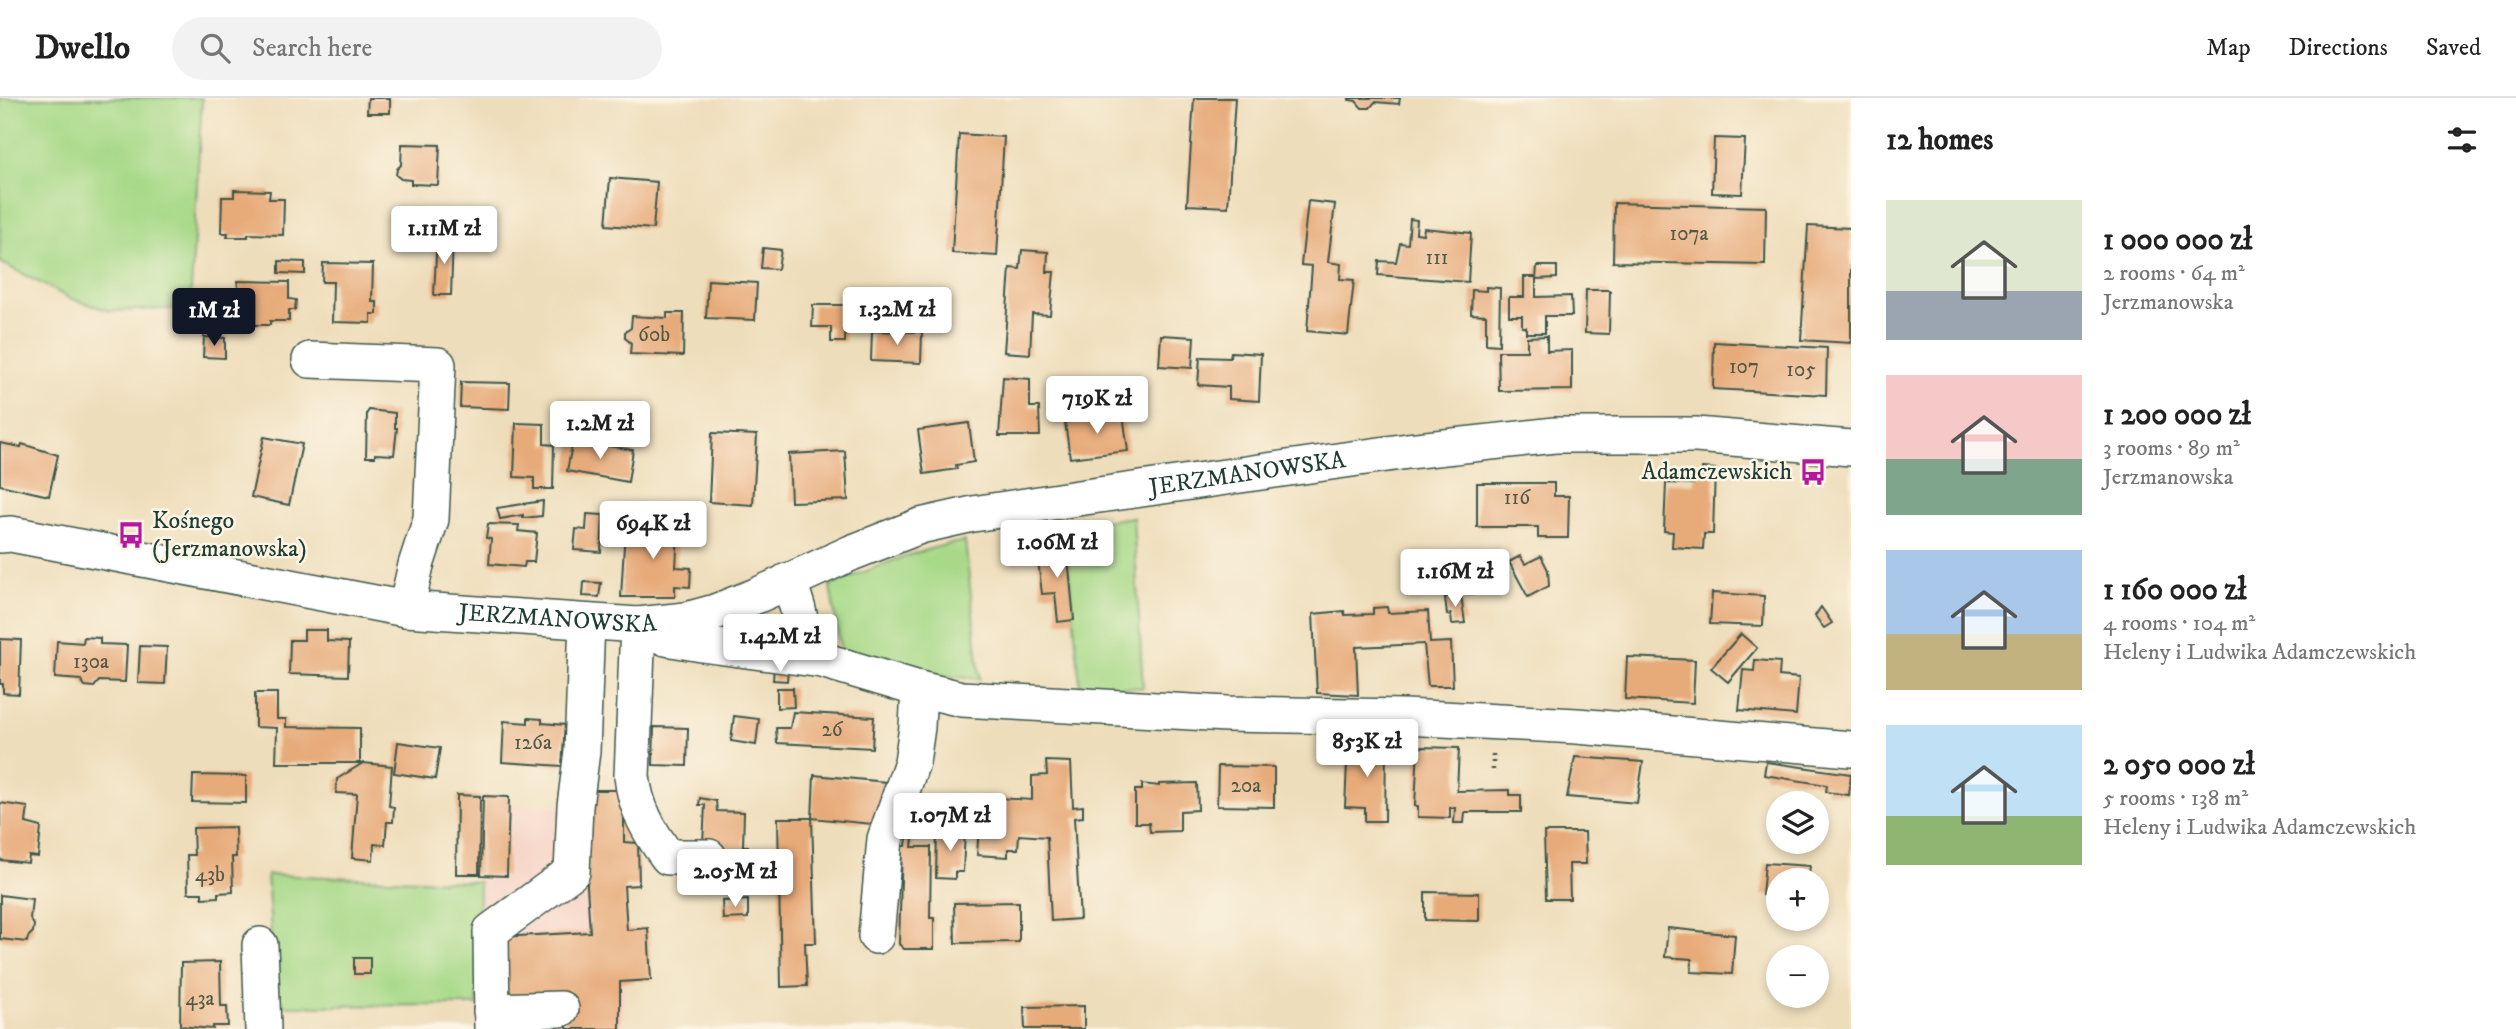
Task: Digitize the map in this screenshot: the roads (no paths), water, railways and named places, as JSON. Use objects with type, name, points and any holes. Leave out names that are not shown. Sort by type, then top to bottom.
[{"type":"street","points":[[310,360],[438,365],[431,519],[416,565],[406,609]]},
{"type":"street","name":"JERZMANOWSKA","points":[[0,535],[37,538],[406,609],[638,625],[686,620],[715,612],[904,531],[973,514],[1421,449],[1526,437],[1583,434],[1696,435],[1851,448]]},
{"type":"street","points":[[788,581],[812,658]]},
{"type":"street","points":[[561,1009],[492,1020],[492,931],[572,872],[575,806],[582,751],[587,622]]},
{"type":"street","points":[[709,858],[668,858],[652,836],[634,796],[632,776],[638,625],[666,638],[812,658],[919,689],[975,699],[1227,714],[1404,716],[1577,726],[1851,749]]},
{"type":"street","points":[[876,936],[885,839],[912,762],[919,689]]},
{"type":"street","points":[[260,945],[263,1029]]},
{"type":"place","name":"Adamczewskich","points":[[1813,472]]},
{"type":"place","name":"Kośnego (Jerzmanowska)","points":[[131,535]]}]
